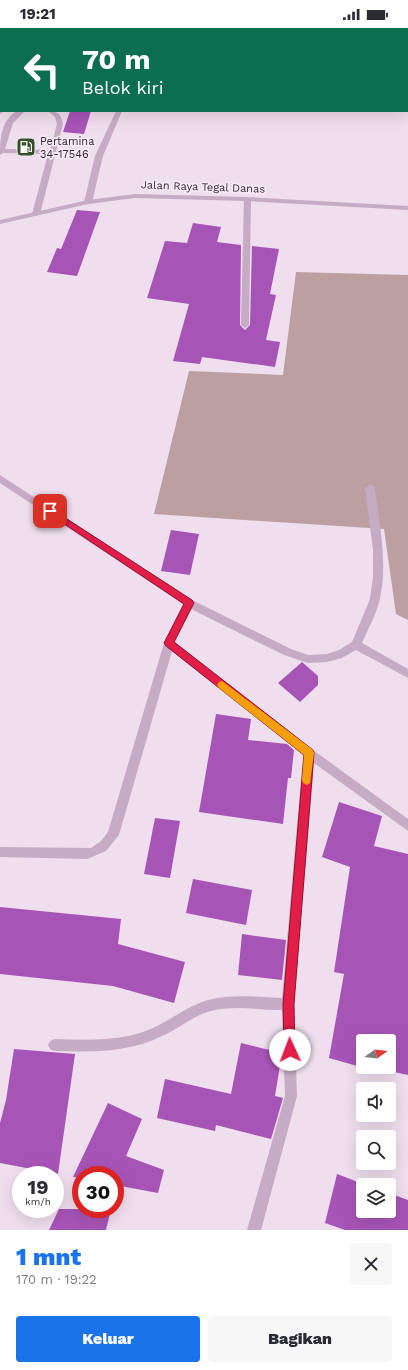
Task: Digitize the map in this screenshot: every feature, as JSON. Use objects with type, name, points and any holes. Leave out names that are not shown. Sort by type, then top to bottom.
[{"type":"street","points":[[19,112],[16,113],[10,121],[0,152],[52,152]]},
{"type":"street","points":[[36,214],[60,124],[58,116],[52,112]]},
{"type":"street","points":[[88,202],[99,156],[119,112]]},
{"type":"street","name":"Jalan Raya Tegal Danas","points":[[0,222],[88,202],[135,196],[247,199],[408,208]]},
{"type":"street","points":[[245,325],[247,199]]},
{"type":"street","points":[[0,478],[189,603],[288,652],[308,659],[327,658],[342,654],[356,645],[375,599],[378,577],[378,550],[370,488]]},
{"type":"street","points":[[0,852],[87,854],[96,852],[108,842],[113,835],[169,643],[189,603]]},
{"type":"street","points":[[169,643],[309,753],[408,826]]},
{"type":"street","points":[[356,645],[408,674]]},
{"type":"street","points":[[254,1230],[291,1096],[288,1004],[309,753]]},
{"type":"street","points":[[54,1045],[101,1046],[125,1043],[151,1035],[212,1005],[237,1003],[288,1004]]},
{"type":"shaded area","points":[[296,272],[408,275],[408,620],[396,614],[384,529],[154,514],[189,371],[283,375]]},
{"type":"building","points":[[70,112],[91,112],[84,134],[63,132]]},
{"type":"building","points":[[77,210],[100,212],[77,276],[47,272],[57,248],[61,249]]},
{"type":"building","points":[[193,223],[221,227],[217,242],[241,245],[240,325],[245,330],[250,325],[252,246],[279,249],[270,294],[276,295],[266,340],[280,342],[275,367],[202,357],[200,364],[173,361],[189,304],[147,298],[165,241],[187,243]]},
{"type":"building","points":[[171,530],[199,534],[190,575],[161,571]]},
{"type":"building","points":[[302,662],[318,676],[318,685],[300,702],[278,683]]},
{"type":"building","points":[[216,714],[251,719],[248,740],[287,744],[294,750],[291,778],[288,778],[283,824],[199,812]]},
{"type":"building","points":[[339,802],[382,816],[374,846],[408,854],[408,1075],[396,1072],[396,1034],[356,1034],[356,1066],[329,1058],[344,974],[334,972],[350,867],[322,857]]},
{"type":"building","points":[[155,818],[180,821],[170,878],[144,874]]},
{"type":"building","points":[[193,879],[252,890],[246,925],[186,913]]},
{"type":"building","points":[[0,907],[121,919],[118,944],[185,962],[174,1003],[113,986],[0,974]]},
{"type":"building","points":[[242,934],[286,940],[282,980],[238,975]]},
{"type":"building","points":[[241,1043],[282,1053],[275,1096],[283,1098],[271,1139],[216,1125],[215,1131],[157,1118],[165,1079],[231,1094]]},
{"type":"building","points":[[14,1049],[75,1054],[59,1166],[16,1166],[0,1163],[0,1123],[6,1100]]},
{"type":"building","points":[[108,1103],[142,1119],[126,1156],[164,1170],[158,1193],[124,1187],[124,1166],[78,1166]]},
{"type":"building","points":[[337,1174],[356,1181],[356,1218],[396,1218],[396,1196],[408,1200],[408,1230],[345,1230],[325,1223]]},
{"type":"building","points":[[64,1209],[72,1209],[72,1218],[109,1218],[106,1230],[49,1230],[55,1218],[64,1218]]},
{"type":"slow traffic","points":[[222,685],[309,753],[307,780]]},
{"type":"place","name":"Pertamina 34-17546","points":[[26,147]]},
{"type":"route","points":[[50,511],[189,603],[169,643],[309,753],[288,1004],[290,1050]]}]
